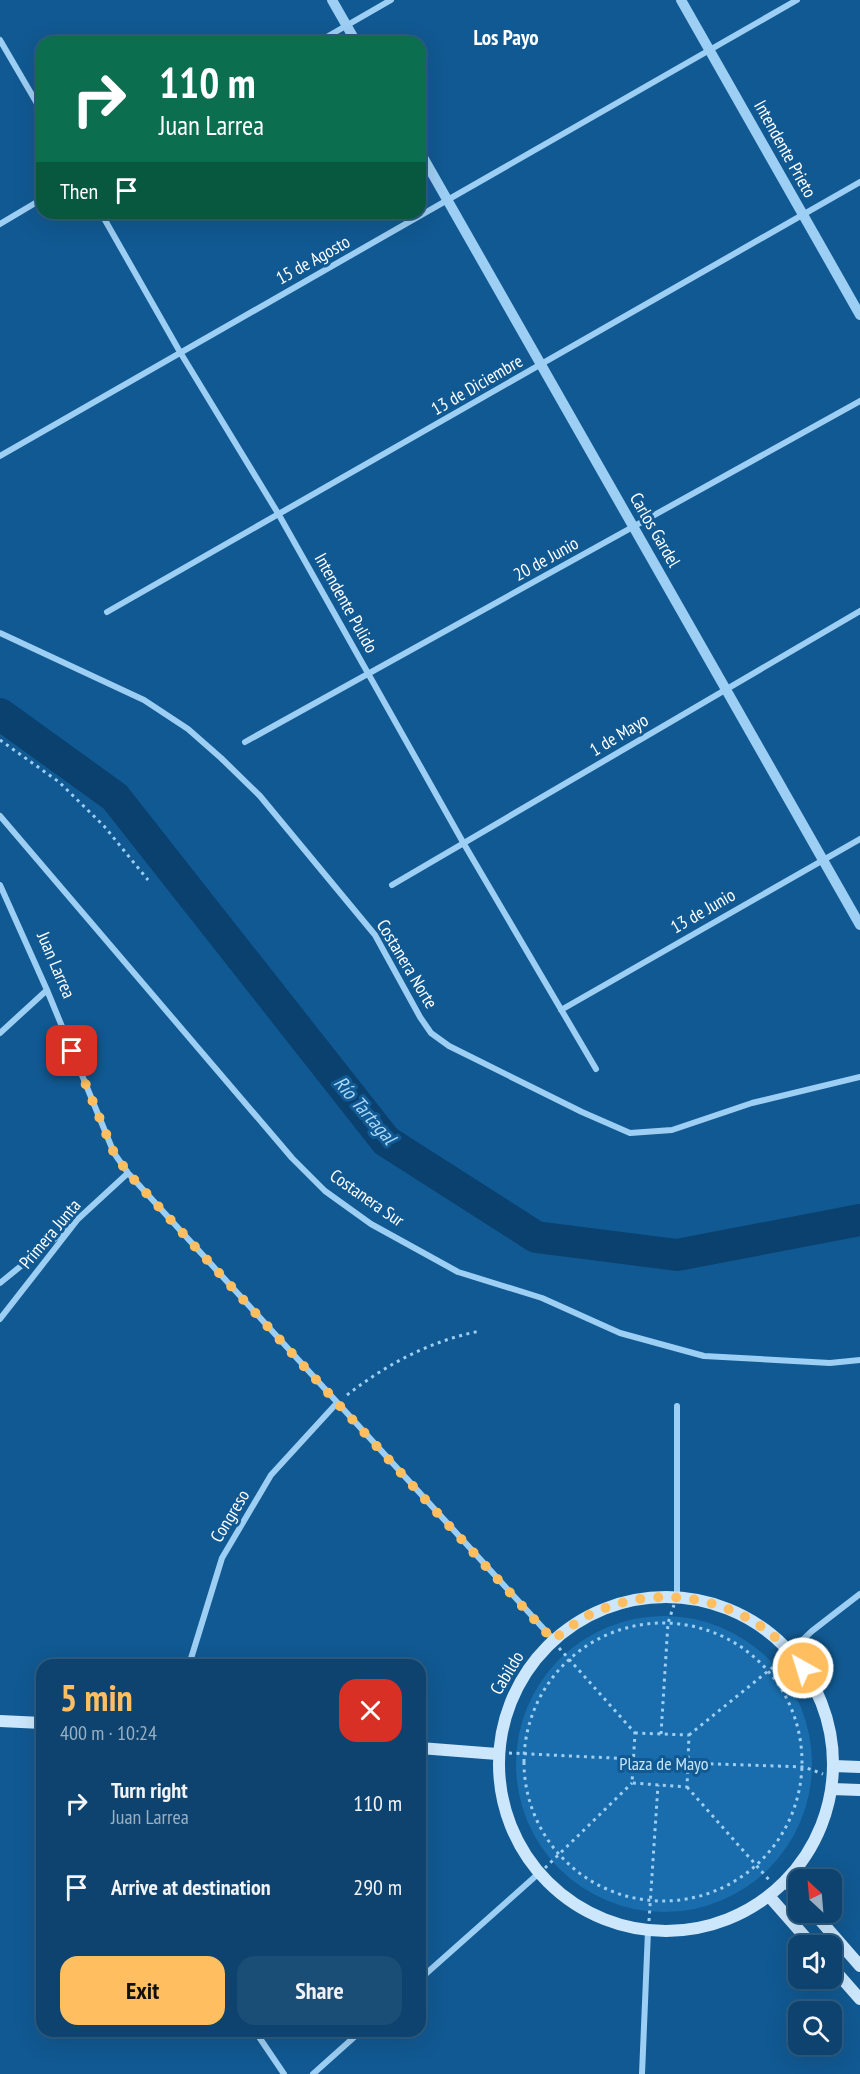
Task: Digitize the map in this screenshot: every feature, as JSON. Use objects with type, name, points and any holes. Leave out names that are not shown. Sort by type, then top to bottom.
[{"type":"main road","name":"Cabildo","points":[[677,1596],[720,1604],[759,1623],[791,1651],[815,1685],[830,1725],[833,1777],[818,1833],[808,1853],[777,1888],[732,1918],[691,1930],[648,1931],[607,1921],[579,1907],[538,1874],[514,1838],[500,1797],[498,1754],[506,1711],[525,1672],[553,1640],[590,1614],[611,1606],[632,1599],[677,1596]]},
{"type":"main road","points":[[0,1721],[36,1723]]},
{"type":"main road","points":[[426,1748],[498,1754]]},
{"type":"main road","points":[[833,1777],[860,1767]]},
{"type":"main road","points":[[833,1777],[860,1790]]},
{"type":"main road","points":[[777,1888],[788,1892]]},
{"type":"main road","points":[[777,1888],[806,1935]]},
{"type":"main road","points":[[823,1923],[860,1966]]},
{"type":"main road","points":[[842,1979],[860,1999]]},
{"type":"street","points":[[332,0],[352,36]]},
{"type":"street","points":[[328,36],[391,0]]},
{"type":"street","name":"Intendente Prieto","points":[[681,0],[860,315]]},
{"type":"street","name":"15 de Agosto","points":[[426,214],[797,0]]},
{"type":"street","points":[[0,40],[36,102]]},
{"type":"street","name":"Carlos Gardel","points":[[426,162],[860,925]]},
{"type":"street","name":"13 de Diciembre","points":[[107,612],[860,182]]},
{"type":"street","points":[[0,224],[36,203]]},
{"type":"street","name":"Intendente Pulido","points":[[103,219],[180,352],[279,515],[464,844],[596,1069]]},
{"type":"street","name":"15 de Agosto","points":[[0,456],[417,219]]},
{"type":"street","name":"20 de Junio","points":[[245,742],[860,401]]},
{"type":"street","name":"1 de Mayo","points":[[392,885],[860,610]]},
{"type":"street","name":"Costanera Norte","points":[[0,633],[144,700],[188,729],[221,758],[260,796],[375,935],[420,1017],[431,1033],[449,1046],[582,1112],[630,1133],[672,1130],[752,1103],[860,1077]]},
{"type":"street","name":"Costanera Sur","points":[[0,816],[292,1158],[325,1191],[371,1224],[458,1272],[533,1294],[620,1333],[667,1348],[704,1356],[830,1363],[860,1360]]},
{"type":"street","name":"13 de Junio","points":[[561,1010],[860,839]]},
{"type":"street","name":"Juan Larrea","points":[[0,885],[47,990],[114,1153],[128,1173],[553,1640]]},
{"type":"street","points":[[0,1033],[47,990]]},
{"type":"street","name":"Primera Junta","points":[[0,1319],[78,1219],[128,1173]]},
{"type":"street","points":[[0,1283],[78,1219]]},
{"type":"street","name":"Congreso","points":[[191,1659],[222,1558],[271,1475],[336,1404]]},
{"type":"street","points":[[677,1596],[678,1406]]},
{"type":"street","points":[[791,1651],[812,1631],[860,1594]]},
{"type":"street","points":[[426,1974],[538,1874]]},
{"type":"street","points":[[642,2074],[648,1931]]},
{"type":"street","points":[[259,2037],[284,2074]]},
{"type":"street","points":[[313,2074],[354,2037]]},
{"type":"path","points":[[0,740],[59,782],[104,826],[148,880]]},
{"type":"path","points":[[336,1404],[368,1379],[411,1354],[451,1337],[480,1331]]},
{"type":"path","points":[[661,1734],[668,1623],[677,1596]]},
{"type":"path","points":[[651,1622],[668,1623],[690,1624],[726,1637],[758,1659],[782,1689],[798,1724],[804,1767],[797,1801],[781,1836],[755,1865],[723,1887],[688,1899],[651,1901],[614,1893],[581,1875],[559,1854],[534,1818],[524,1782],[524,1752],[533,1708],[552,1676],[579,1650],[613,1631],[651,1622]]},
{"type":"path","points":[[553,1640],[635,1733],[689,1735],[791,1651]]},
{"type":"path","points":[[538,1874],[632,1783],[635,1733]]},
{"type":"path","points":[[689,1735],[687,1787],[777,1888]]},
{"type":"path","points":[[498,1754],[524,1752],[633,1759]]},
{"type":"path","points":[[688,1763],[804,1767],[833,1777]]},
{"type":"path","points":[[632,1783],[687,1787]]},
{"type":"path","points":[[648,1931],[658,1785]]},
{"type":"green space","name":"Plaza de Mayo","points":[[649,1616],[679,1616],[707,1622],[734,1633],[758,1649],[779,1670],[795,1694],[806,1721],[812,1749],[812,1779],[806,1807],[795,1834],[779,1858],[758,1879],[734,1895],[707,1906],[679,1912],[649,1912],[621,1906],[594,1895],[570,1879],[549,1858],[533,1834],[522,1807],[516,1779],[516,1749],[522,1721],[533,1694],[549,1670],[570,1649],[594,1633],[621,1622]]},
{"type":"waterway","name":"Río Tartagal","points":[[0,714],[115,797],[386,1141],[536,1237],[677,1255],[860,1220]]},
{"type":"district","name":"Los Payo","points":[[506,38]]},
{"type":"route","points":[[72,1051],[114,1153],[128,1173],[553,1640],[590,1614],[611,1606],[632,1599],[677,1596],[720,1604],[759,1623],[791,1651],[803,1668]]}]
